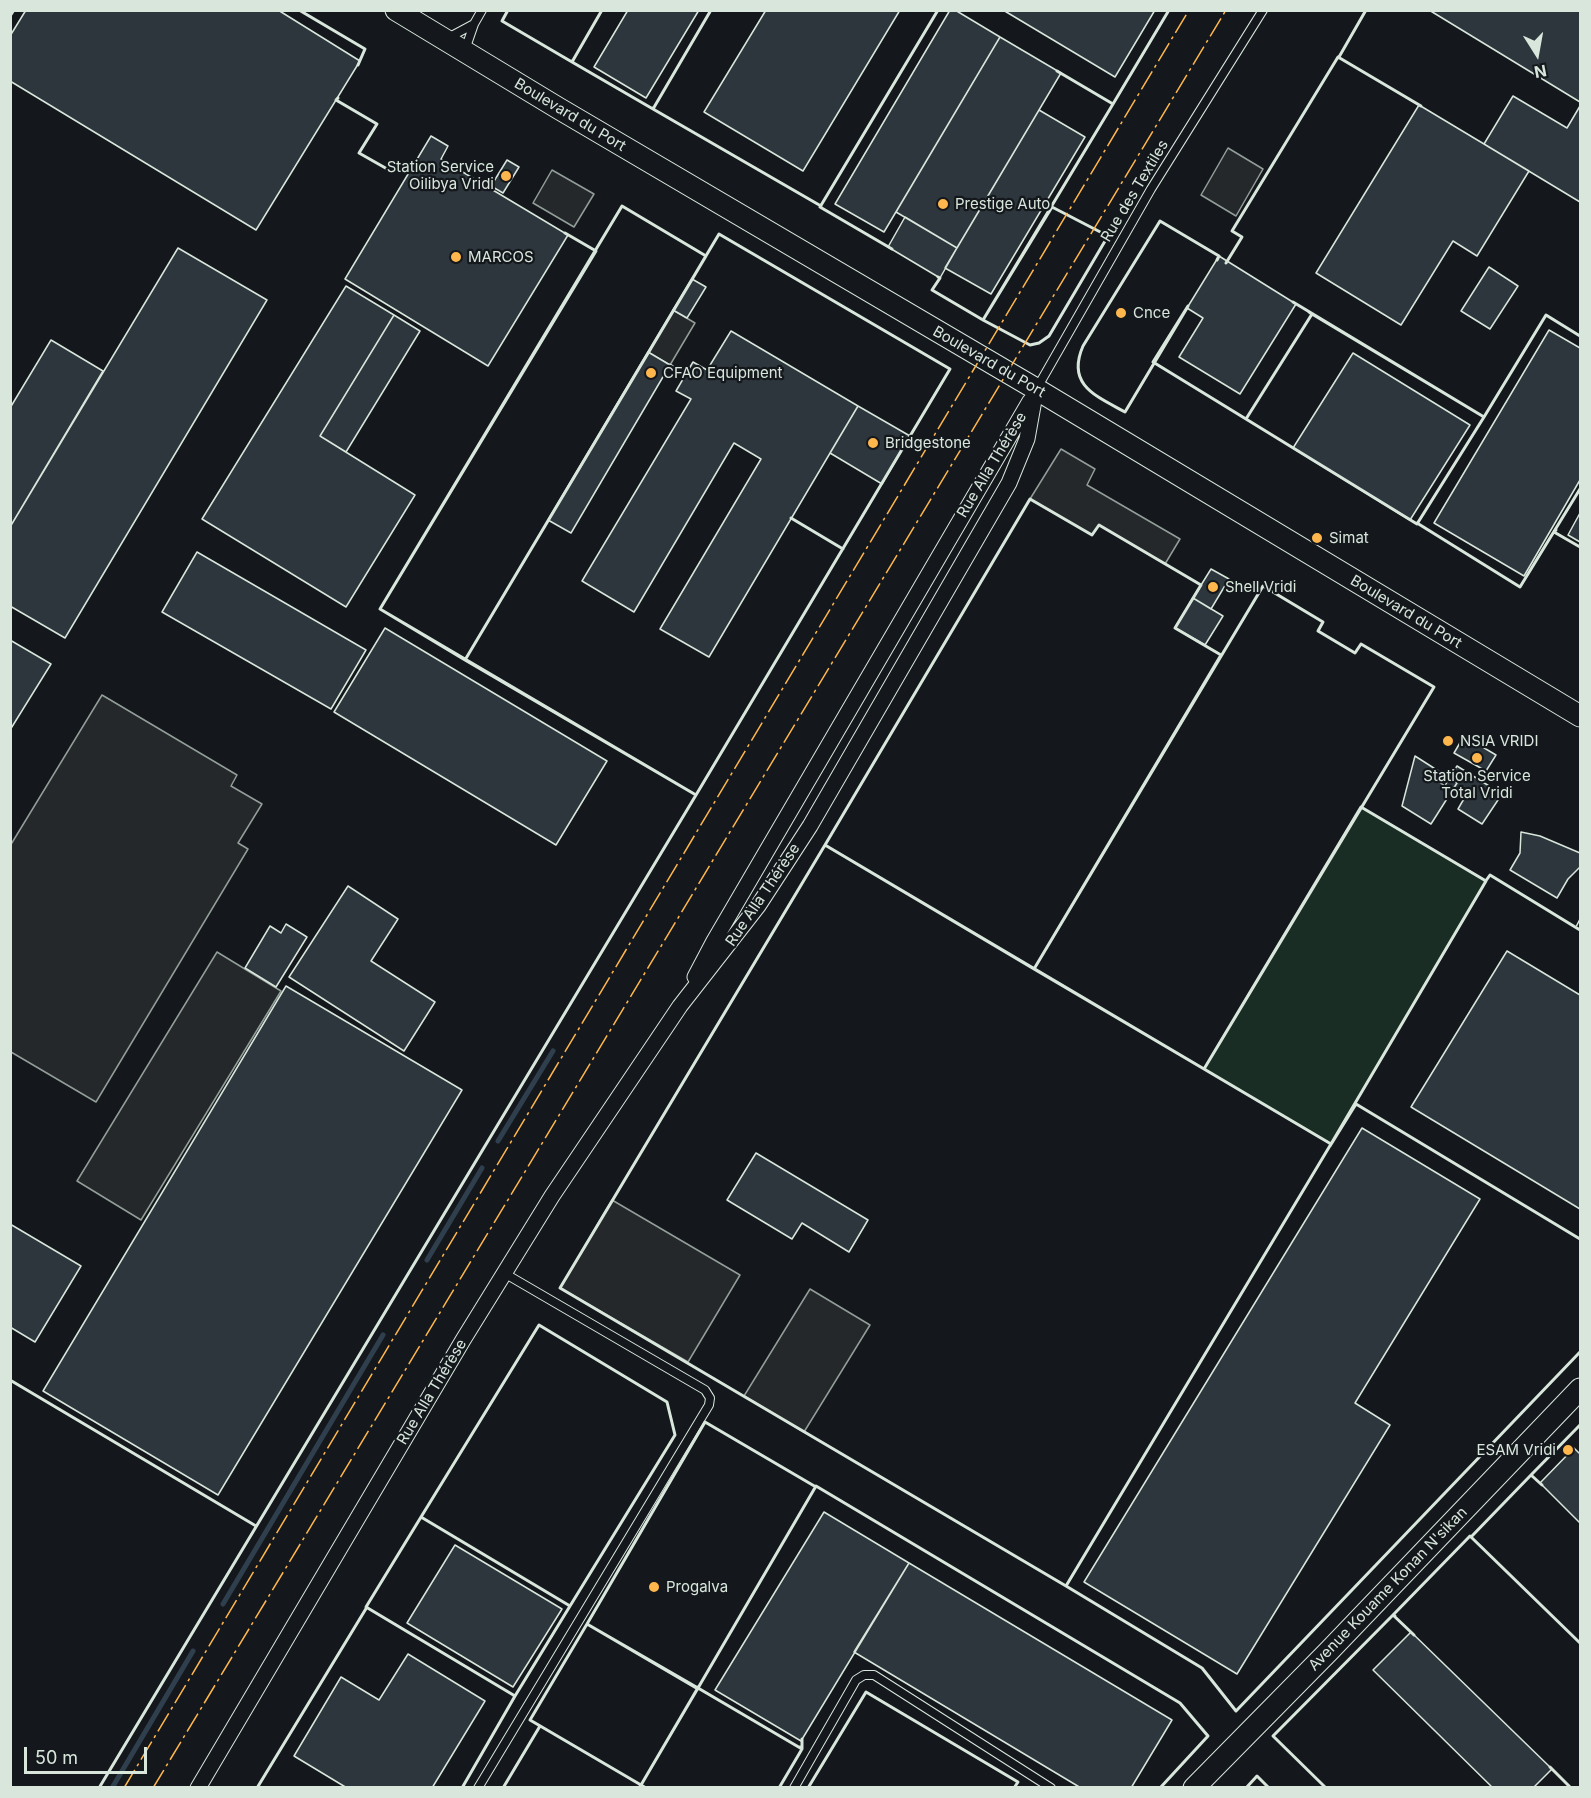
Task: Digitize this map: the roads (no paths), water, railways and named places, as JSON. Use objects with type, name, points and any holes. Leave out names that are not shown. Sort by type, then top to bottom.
[{"type":"main road","name":"Boulevard du Port","points":[[396,10],[1036,389],[1581,716]]},
{"type":"main road","name":"Avenue Kouame Konan N'sikan","points":[[1194,1788],[1581,1389]]},
{"type":"street","name":"Rue Alla Thérèse","points":[[680,1006],[720,930],[1036,389]]},
{"type":"street","name":"Rue Alla Thérèse","points":[[198,1788],[463,1340],[552,1196],[680,1006],[758,906],[810,826],[1009,483],[1027,440],[1036,389]]},
{"type":"lane","points":[[464,52],[474,24],[482,10]]},
{"type":"lane","name":"Rue des Textiles","points":[[1036,389],[1151,189],[1263,10]]},
{"type":"lane","points":[[444,39],[474,24]]},
{"type":"lane","points":[[478,1788],[709,1405],[710,1398],[705,1390],[504,1273]]},
{"type":"lane","points":[[794,1788],[856,1680],[864,1675],[874,1675],[1050,1788]]},
{"type":"waterway","points":[[498,1141],[553,1051]]},
{"type":"waterway","points":[[427,1260],[482,1168]]},
{"type":"waterway","points":[[223,1604],[383,1335]]},
{"type":"waterway","points":[[112,1788],[193,1651]]},
{"type":"place","name":"Station Service Oilibya Vridi","points":[[506,176]]},
{"type":"place","name":"Prestige Auto","points":[[943,204]]},
{"type":"place","name":"MARCOS","points":[[456,257]]},
{"type":"place","name":"Cnce","points":[[1121,313]]},
{"type":"place","name":"CFAO Equipment","points":[[651,373]]},
{"type":"place","name":"Bridgestone","points":[[873,443]]},
{"type":"place","name":"Simat","points":[[1317,538]]},
{"type":"place","name":"Shell Vridi","points":[[1213,587]]},
{"type":"place","name":"NSIA VRIDI","points":[[1448,741]]},
{"type":"place","name":"Station Service Total Vridi","points":[[1477,758]]},
{"type":"place","name":"ESAM Vridi","points":[[1568,1450]]},
{"type":"place","name":"Progalva","points":[[654,1587]]}]
